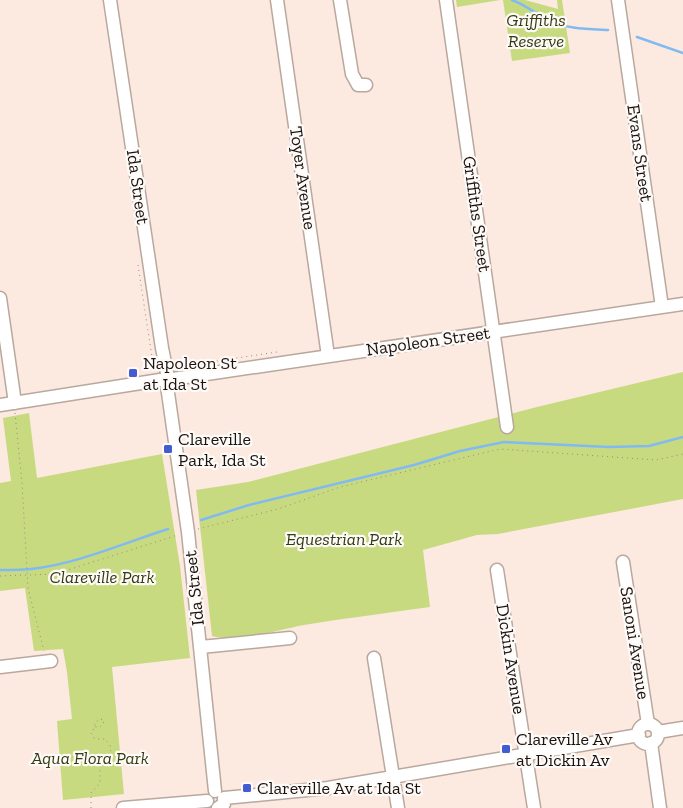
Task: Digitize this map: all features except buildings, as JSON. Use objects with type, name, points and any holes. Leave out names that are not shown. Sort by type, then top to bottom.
[{"type":"street","name":"Ida Street","points":[[110,0],[188,532],[216,801]]},
{"type":"street","name":"Toyer Avenue","points":[[277,0],[328,356]]},
{"type":"street","points":[[340,0],[352,74],[358,86],[366,85]]},
{"type":"street","name":"Griffiths Street","points":[[446,0],[507,427]]},
{"type":"street","name":"Evans Street","points":[[618,0],[662,307]]},
{"type":"street","points":[[0,298],[16,403]]},
{"type":"street","name":"Napoleon Street","points":[[0,405],[683,304]]},
{"type":"street","name":"Sanoni Avenue","points":[[623,562],[648,724]]},
{"type":"street","name":"Dickin Avenue","points":[[497,570],[534,808]]},
{"type":"street","points":[[201,647],[290,638]]},
{"type":"street","points":[[374,658],[398,808]]},
{"type":"street","points":[[0,667],[49,661]]},
{"type":"street","points":[[648,724],[653,725],[658,732],[657,738],[651,743],[642,741],[639,735],[642,726],[648,724]]},
{"type":"street","points":[[658,732],[683,728]]},
{"type":"street","points":[[123,808],[216,801],[328,788],[639,735]]},
{"type":"street","points":[[651,743],[660,808]]},
{"type":"path","points":[[16,403],[15,414],[28,562],[28,588],[40,641],[49,661]]},
{"type":"path","points":[[0,576],[54,574],[188,532],[278,509],[340,487],[500,449],[656,460],[683,454]]},
{"type":"path","points":[[92,808],[91,793],[100,783],[100,761],[111,750],[110,744],[104,739],[92,737],[91,733],[95,727]]},
{"type":"green space","name":"Griffiths Reserve","points":[[456,0],[500,0],[457,7]]},
{"type":"green space","name":"Griffiths Reserve","points":[[503,0],[525,0],[558,9],[557,0],[562,0],[570,53],[512,61]]},
{"type":"green space","name":"Equestrian Park","points":[[683,372],[683,499],[498,534],[477,535],[423,550],[430,607],[304,625],[246,637],[223,638],[212,636],[196,490],[248,482],[537,407]]},
{"type":"green space","name":"Clareville Park","points":[[29,413],[37,478],[162,454],[180,566],[190,658],[112,667],[124,794],[63,800],[57,721],[72,719],[63,649],[34,651],[25,588],[0,591],[0,483],[11,481],[3,418]]},
{"type":"waterway","points":[[512,0],[561,25],[608,30]]},
{"type":"waterway","points":[[637,37],[683,53]]},
{"type":"waterway","points":[[201,520],[249,505],[414,465],[460,451],[504,442],[609,447],[649,446],[683,437]]},
{"type":"waterway","points":[[0,570],[31,569],[66,563],[168,529]]},
{"type":"place","name":"Napoleon St at Ida St","points":[[133,373]]},
{"type":"place","name":"Clareville Park, Ida St","points":[[168,449]]},
{"type":"place","name":"Clareville Av at Dickin Av","points":[[506,749]]},
{"type":"place","name":"Clareville Av at Ida St","points":[[247,788]]},
{"type":"park label","name":"Aqua Flora Park","points":[[90,758]]}]
